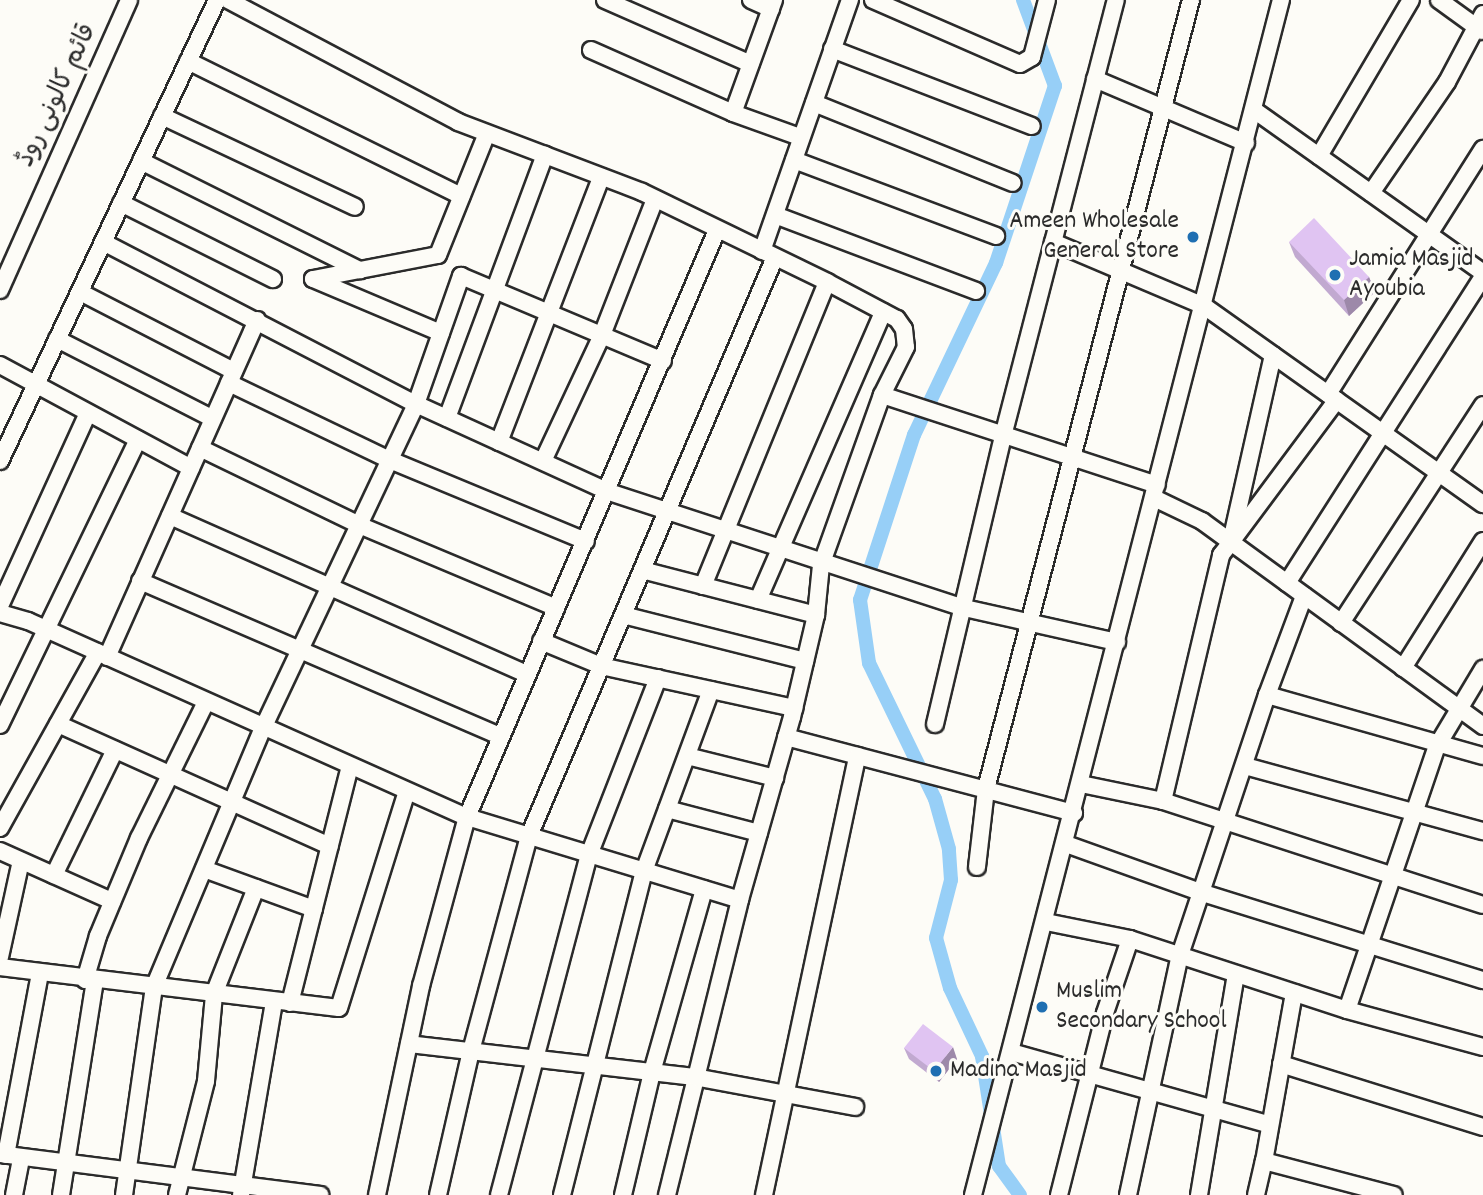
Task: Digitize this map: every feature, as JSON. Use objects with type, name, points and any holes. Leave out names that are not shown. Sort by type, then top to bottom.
[{"type":"street","name":"قائم کالونی روڈ","points":[[0,290],[129,0]]},
{"type":"street","points":[[0,461],[217,0]]},
{"type":"street","points":[[228,0],[487,133],[655,199],[827,282],[883,312],[904,329],[906,347],[882,395],[821,565],[816,615],[794,708],[740,900],[667,1195]]},
{"type":"street","points":[[605,0],[751,64]]},
{"type":"street","points":[[733,113],[773,4],[751,0]]},
{"type":"street","points":[[438,1195],[471,1051],[529,836],[667,510],[768,254],[775,215],[850,0]]},
{"type":"street","points":[[873,0],[1020,64],[1032,57],[1047,0]]},
{"type":"street","points":[[935,724],[960,607],[1116,0]]},
{"type":"street","points":[[977,867],[986,789],[1191,0]]},
{"type":"street","points":[[973,1195],[1046,922],[1281,0]]},
{"type":"street","points":[[1319,156],[1411,0]]},
{"type":"street","points":[[1371,193],[1447,82],[1480,24],[1439,0]]},
{"type":"street","points":[[832,49],[1032,126]]},
{"type":"street","points":[[592,50],[733,113],[800,138]]},
{"type":"street","points":[[188,61],[461,197]]},
{"type":"street","points":[[1095,79],[1246,143]]},
{"type":"street","points":[[814,103],[1013,183]]},
{"type":"street","points":[[1254,110],[1483,275],[1287,583]]},
{"type":"street","points":[[162,116],[355,207]]},
{"type":"street","points":[[441,333],[313,279],[438,255],[487,133]]},
{"type":"street","points":[[1163,801],[1221,555],[1332,397],[1483,149]]},
{"type":"street","points":[[447,418],[545,155]]},
{"type":"street","points":[[794,160],[996,236]]},
{"type":"street","points":[[141,161],[360,270]]},
{"type":"street","points":[[499,442],[601,177]]},
{"type":"street","points":[[543,461],[602,335],[655,199]]},
{"type":"street","points":[[121,204],[273,279]]},
{"type":"street","points":[[775,215],[976,291]]},
{"type":"street","points":[[377,1195],[409,1044],[467,817],[526,674],[609,492],[717,230]]},
{"type":"street","points":[[103,242],[416,404],[609,492],[780,547],[821,565],[960,607],[1117,642]]},
{"type":"street","points":[[1053,242],[1203,306],[1483,504]]},
{"type":"street","points":[[124,1195],[154,987],[263,728],[416,404],[461,276],[663,361]]},
{"type":"street","points":[[703,586],[827,282]]},
{"type":"street","points":[[80,292],[232,377],[390,460],[586,541]]},
{"type":"street","points":[[758,600],[883,312]]},
{"type":"street","points":[[0,828],[58,724],[103,654],[141,581],[257,320]]},
{"type":"street","points":[[57,340],[213,419]]},
{"type":"street","points":[[1231,542],[1273,355]]},
{"type":"street","points":[[0,365],[191,468]]},
{"type":"street","points":[[882,395],[930,413],[1072,457],[1156,491],[1231,542],[1483,726]]},
{"type":"street","points":[[1341,623],[1483,405]]},
{"type":"street","points":[[0,606],[88,413]]},
{"type":"street","points":[[0,725],[138,440]]},
{"type":"street","points":[[200,448],[359,525],[556,608]]},
{"type":"street","points":[[170,516],[329,589],[526,674]]},
{"type":"street","points":[[1403,668],[1483,541]]},
{"type":"street","points":[[642,570],[816,615]]},
{"type":"street","points":[[141,581],[299,653],[500,736]]},
{"type":"street","points":[[1128,1195],[1153,1092],[1180,955],[1228,822],[1267,695],[1304,596]]},
{"type":"street","points":[[0,613],[103,654],[263,728],[467,817],[740,900]]},
{"type":"street","points":[[623,615],[805,661]]},
{"type":"street","points":[[541,641],[601,666],[794,708]]},
{"type":"street","points":[[1347,1010],[1437,746],[1461,710],[1483,669]]},
{"type":"street","points":[[499,1195],[533,1058],[589,855],[658,678]]},
{"type":"street","points":[[562,1195],[592,1065],[644,871],[712,690]]},
{"type":"street","points":[[1267,695],[1437,746],[1483,756]]},
{"type":"street","points":[[61,1195],[90,980],[113,901],[206,702]]},
{"type":"street","points":[[58,724],[330,846]]},
{"type":"street","points":[[786,737],[917,774],[1074,813]]},
{"type":"street","points":[[54,875],[115,750]]},
{"type":"street","points":[[687,756],[775,778]]},
{"type":"street","points":[[764,1195],[857,756]]},
{"type":"street","points":[[242,1189],[282,1002],[314,909],[350,766]]},
{"type":"street","points":[[1245,766],[1483,831]]},
{"type":"street","points":[[1081,784],[1163,801],[1483,905]]},
{"type":"street","points":[[0,967],[339,1008],[407,791]]},
{"type":"street","points":[[667,810],[759,833]]},
{"type":"street","points":[[1066,844],[1203,893],[1368,947],[1483,980]]},
{"type":"street","points":[[0,851],[113,901]]},
{"type":"street","points":[[0,957],[22,861]]},
{"type":"street","points":[[204,869],[314,909]]},
{"type":"street","points":[[177,1195],[179,1177],[206,1081],[214,994],[257,888]]},
{"type":"street","points":[[623,1195],[652,1072],[704,889]]},
{"type":"street","points":[[1046,922],[1130,939],[1347,1010],[1483,1047]]},
{"type":"street","points":[[1059,1195],[1105,1013],[1130,939]]},
{"type":"street","points":[[14,1195],[9,1156],[40,973]]},
{"type":"street","points":[[1199,1195],[1236,974]]},
{"type":"street","points":[[1256,1195],[1294,993]]},
{"type":"street","points":[[409,1044],[695,1077],[855,1107]]},
{"type":"street","points":[[1011,1052],[1270,1125]]},
{"type":"street","points":[[1281,1064],[1483,1127]]},
{"type":"street","points":[[9,1156],[65,1166],[179,1177],[242,1189],[320,1195]]},
{"type":"street","points":[[1264,1161],[1394,1195]]},
{"type":"building","name":"Jamia Masjid Ayoubia","points":[[1314,218],[1369,277],[1344,300],[1289,242]]},
{"type":"building","points":[[923,1024],[953,1047],[934,1071],[904,1048]]},
{"type":"waterway","points":[[1020,1195],[999,1166],[982,1056],[950,988],[936,938],[951,880],[949,849],[935,799],[869,663],[860,600],[914,435],[996,263],[1055,86],[1023,0]]},
{"type":"place","name":"Ameen Wholesale General Store","points":[[1193,237]]},
{"type":"place","name":"Jamia Masjid Ayoubia","points":[[1335,275]]},
{"type":"place","name":"Muslim Secondary School","points":[[1042,1007]]},
{"type":"place","name":"Madina Masjid","points":[[936,1071]]}]
